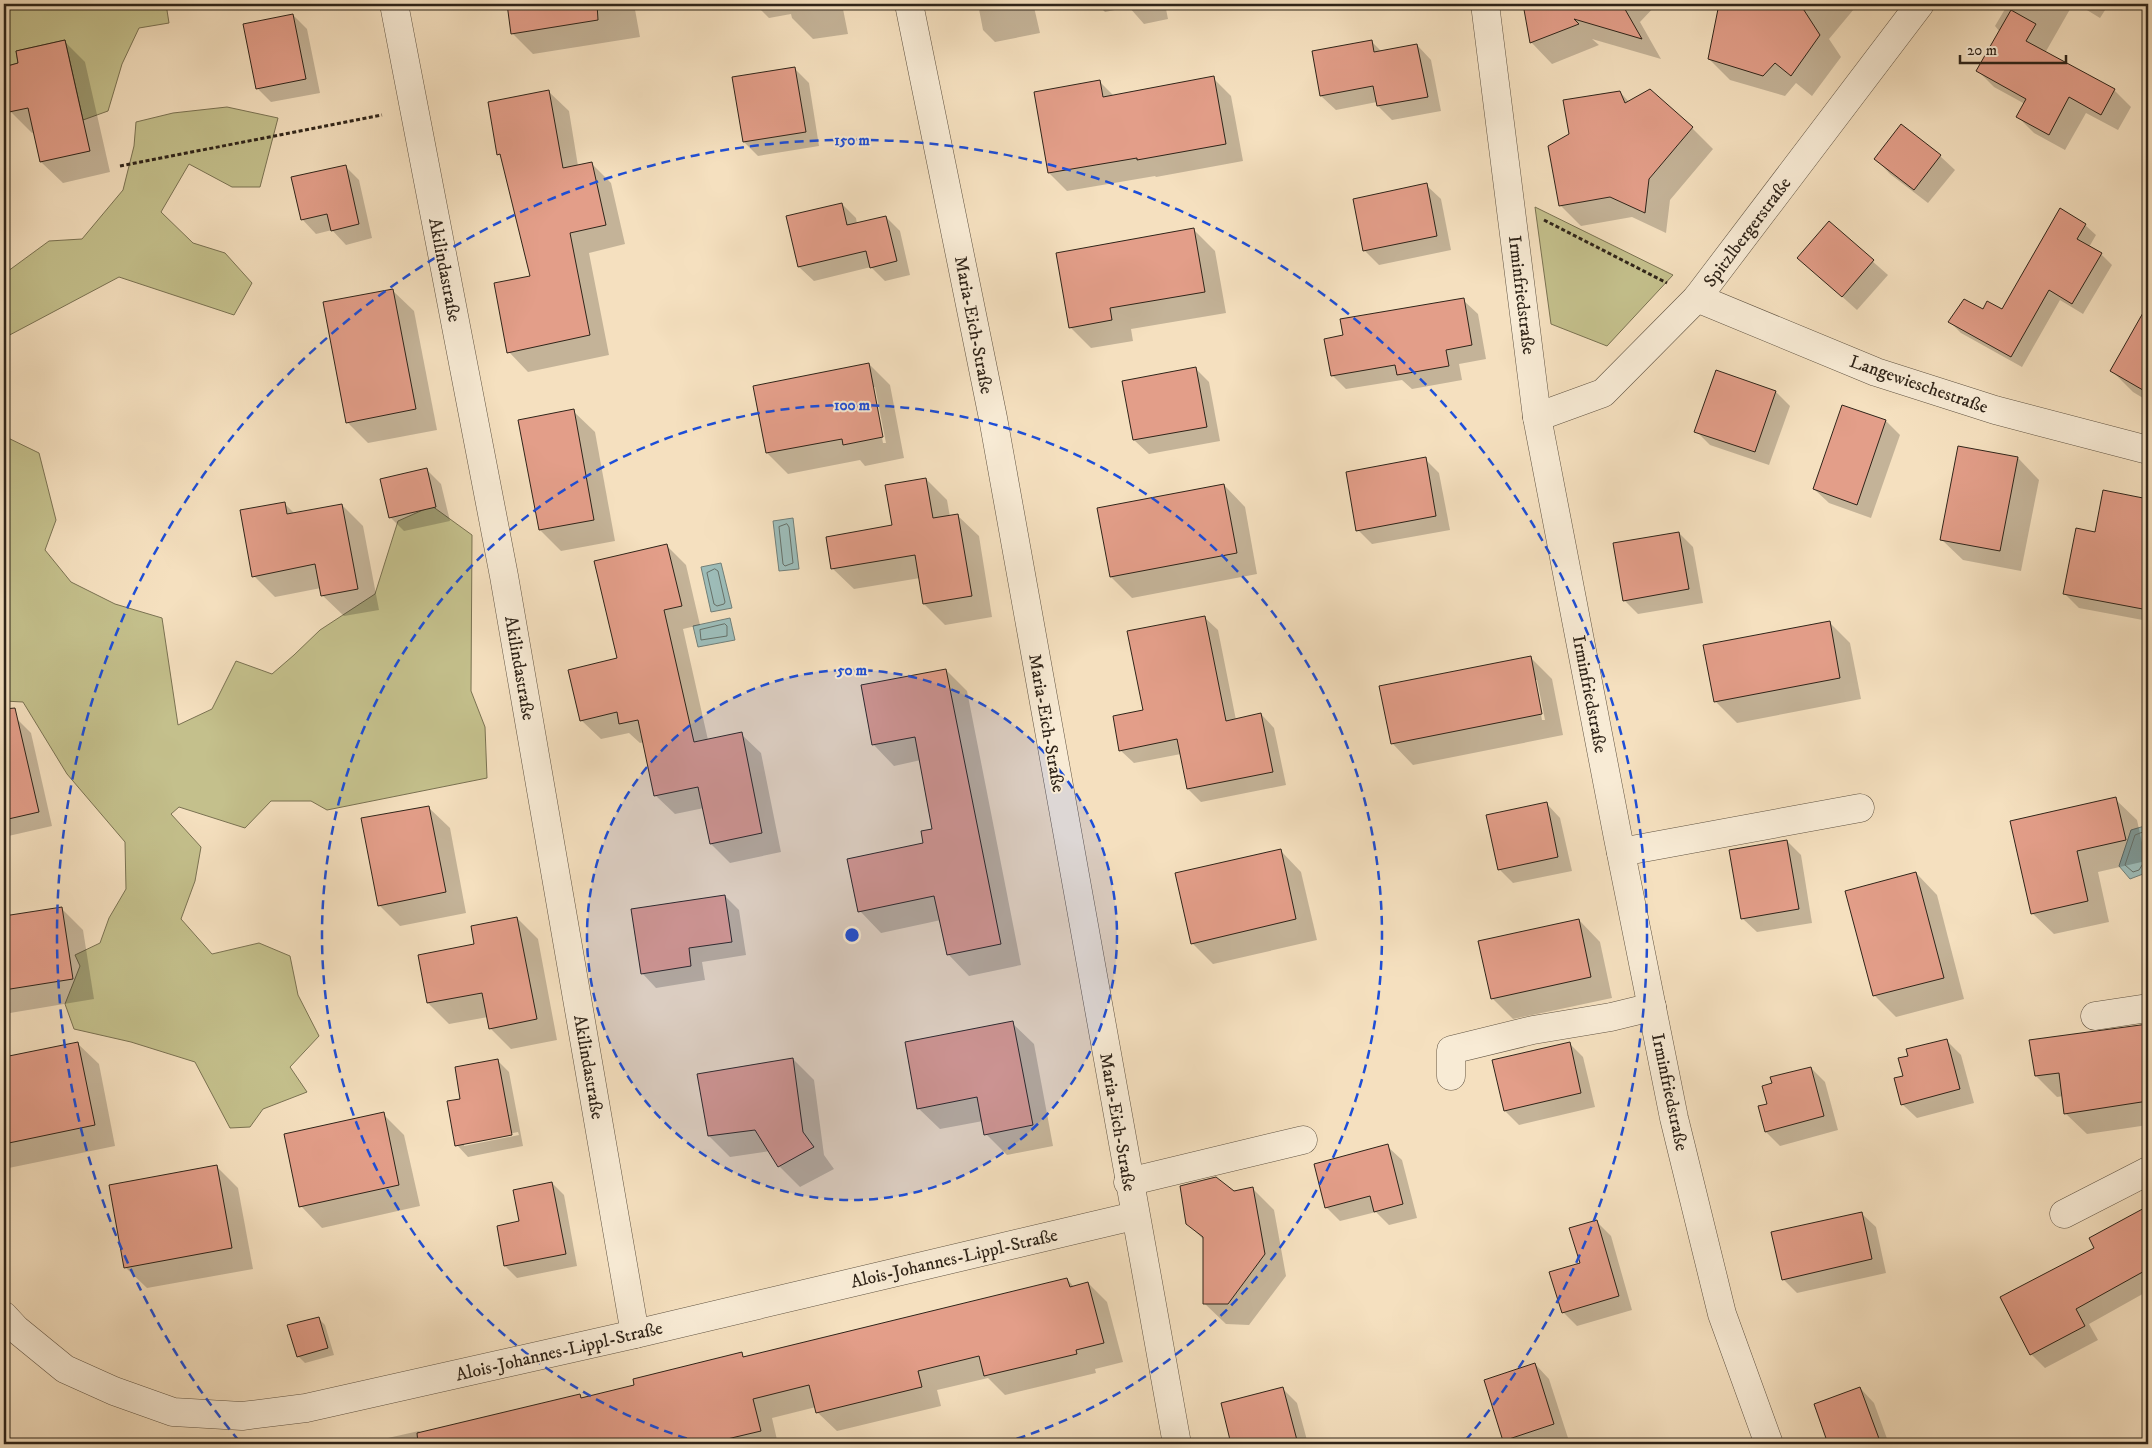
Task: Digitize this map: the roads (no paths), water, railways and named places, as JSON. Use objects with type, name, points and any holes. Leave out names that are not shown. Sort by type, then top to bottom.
[{"type":"street","name":"Akilindastraße","points":[[394,4],[504,576],[636,1334]]},
{"type":"street","name":"Maria-Eich-Straße","points":[[909,4],[993,418],[1134,1216],[1177,1444]]},
{"type":"street","name":"Irminfriedstraße","points":[[1485,4],[1537,417],[1620,852],[1674,1118],[1722,1314],[1769,1444]]},
{"type":"street","name":"Spitzlbergerstraße","points":[[1537,417],[1603,393],[1697,298],[1920,4]]},
{"type":"street","name":"Langewieschestraße","points":[[1697,298],[1876,372],[1995,410],[2148,450]]},
{"type":"street","points":[[1620,852],[1860,808]]},
{"type":"street","points":[[1451,1076],[1451,1050],[1533,1030],[1611,1017],[1652,1007]]},
{"type":"street","points":[[2095,1016],[2148,1008]]},
{"type":"street","points":[[1128,1182],[1303,1140]]},
{"type":"street","points":[[2064,1214],[2148,1170]]},
{"type":"street","name":"Alois-Johannes-Lippl-Straße","points":[[4,1316],[65,1369],[114,1391],[173,1412],[242,1416],[306,1408],[636,1334],[1134,1216]]},
{"type":"water","points":[[793,518],[799,569],[779,571],[773,521]]},
{"type":"water","points":[[721,563],[732,608],[711,612],[701,567]]},
{"type":"water","points":[[730,618],[735,640],[698,647],[693,626]]},
{"type":"water","points":[[2148,825],[2148,861],[2143,874],[2130,879],[2119,866],[2131,830]]}]
